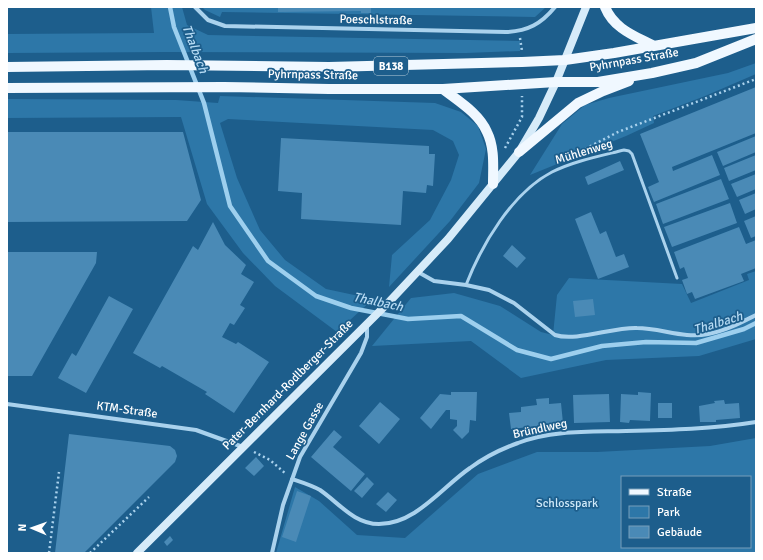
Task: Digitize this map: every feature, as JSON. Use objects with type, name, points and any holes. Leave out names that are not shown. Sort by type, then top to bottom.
[{"type":"main road","name":"Pater-Bernhard-Rodlberger-Straße","points":[[137,553],[389,302],[448,239],[519,152],[540,118],[586,7]]},
{"type":"main road","points":[[605,7],[614,22],[622,29],[654,46]]},
{"type":"main road","name":"Pyhrnpass Straße","points":[[7,67],[167,65],[329,67],[565,60],[756,28]]},
{"type":"main road","name":"Pyhrnpass Straße","points":[[7,88],[185,86],[329,89],[443,89],[556,82],[598,82],[696,63],[756,39]]},
{"type":"main road","points":[[519,152],[578,103],[603,91],[652,72]]},
{"type":"main road","points":[[443,89],[476,115],[487,131],[493,153],[493,184]]},
{"type":"street","name":"Poeschlstraße","points":[[195,7],[208,20],[225,26],[506,32],[520,31],[532,27],[555,7]]},
{"type":"street","points":[[418,272],[434,281],[466,285],[489,290],[514,303],[555,335],[560,336],[580,336],[625,328],[648,328],[688,336],[697,336],[720,331],[756,315]]},
{"type":"street","name":"Lange Gasse","points":[[272,553],[284,505],[300,457],[361,354],[367,337],[367,324]]},
{"type":"street","name":"KTM-Straße","points":[[7,404],[196,430],[243,447]]},
{"type":"street","name":"Bründlweg","points":[[292,479],[308,484],[318,490],[361,521],[378,524],[387,523],[406,517],[419,509],[478,462],[492,453],[521,442],[571,432],[713,428],[756,422]]},
{"type":"lane","name":"Mühlenweg","points":[[466,285],[490,237],[499,223],[529,188],[542,178],[564,167],[624,150],[629,151],[632,154],[677,278]]},
{"type":"path","points":[[520,31],[522,62]]},
{"type":"path","points":[[564,167],[582,150],[618,132],[756,79]]},
{"type":"path","points":[[493,153],[502,153],[522,117],[522,84]]},
{"type":"path","points":[[243,447],[270,460],[292,479]]},
{"type":"path","points":[[50,553],[59,472]]},
{"type":"path","points":[[90,553],[149,497]]},
{"type":"green space","points":[[151,7],[182,7],[187,25],[208,35],[520,41],[520,51],[466,53],[7,53],[7,34],[154,33]]},
{"type":"green space","points":[[202,7],[546,7],[535,17],[222,12],[220,17]]},
{"type":"green space","points":[[756,63],[756,74],[653,116],[654,123],[530,175],[562,124],[585,105],[609,98],[728,73]]},
{"type":"green space","points":[[220,96],[435,103],[461,112],[478,126],[486,149],[479,183],[450,221],[389,287],[392,255],[430,220],[451,180],[459,155],[453,141],[433,130],[228,119],[220,123],[237,178],[260,230],[285,260],[326,289],[373,299],[337,332],[275,286],[243,253],[207,204],[181,117],[7,118],[7,99],[176,100],[218,103]]},
{"type":"green space","points":[[756,271],[756,339],[699,356],[606,360],[521,378],[471,341],[372,346],[411,298],[454,293],[500,306],[541,332],[553,335],[557,295],[569,278],[682,284],[691,303],[749,280],[747,274]]},
{"type":"green space","name":"Schlosspark","points":[[756,438],[756,553],[276,553],[295,487],[319,501],[357,535],[405,538],[478,474],[537,452],[597,452],[710,446]]},
{"type":"building","points":[[278,7],[371,7],[371,13],[361,13],[361,11],[278,12]]},
{"type":"building","points":[[756,87],[756,133],[672,167],[673,171],[712,155],[720,175],[654,202],[648,187],[659,182],[640,134]]},
{"type":"building","points":[[7,132],[183,132],[201,200],[187,221],[7,222]]},
{"type":"building","points":[[756,136],[756,152],[723,166],[717,152]]},
{"type":"building","points":[[281,138],[429,146],[429,154],[435,154],[433,186],[427,185],[426,193],[403,191],[401,225],[301,219],[302,193],[278,191]]},
{"type":"building","points":[[756,155],[756,170],[729,181],[724,168]]},
{"type":"building","points":[[620,161],[624,170],[588,185],[585,177]]},
{"type":"building","points":[[756,174],[756,189],[737,197],[731,184]]},
{"type":"building","points":[[721,179],[729,199],[663,224],[656,204]]},
{"type":"building","points":[[756,193],[756,209],[745,214],[739,200]]},
{"type":"building","points":[[730,203],[737,223],[672,247],[664,227]]},
{"type":"building","points":[[591,212],[600,234],[606,231],[616,257],[624,254],[629,267],[598,279],[575,219]]},
{"type":"building","points":[[756,216],[756,236],[751,238],[744,221]]},
{"type":"building","points":[[213,222],[225,245],[246,265],[241,274],[254,282],[240,305],[245,308],[234,325],[230,323],[222,337],[236,344],[238,342],[269,362],[234,413],[205,394],[207,392],[162,366],[160,368],[133,353],[193,246],[198,250]]},
{"type":"building","points":[[739,227],[746,244],[756,240],[756,268],[741,274],[744,281],[695,299],[692,292],[687,294],[682,280],[688,278],[684,267],[680,269],[674,252]]},
{"type":"building","points":[[512,245],[526,258],[517,268],[503,256]]},
{"type":"building","points":[[7,252],[97,252],[96,263],[32,376],[7,376]]},
{"type":"building","points":[[109,296],[133,309],[86,393],[58,378],[72,353],[76,356]]},
{"type":"building","points":[[593,299],[595,315],[575,317],[573,301]]},
{"type":"building","points":[[451,392],[477,392],[476,421],[470,420],[469,432],[462,439],[453,430],[457,426],[457,420],[450,419],[450,410],[446,410],[431,429],[420,418],[440,394],[451,395]]},
{"type":"building","points":[[638,392],[651,393],[650,421],[630,420],[629,423],[620,422],[621,394],[638,395]]},
{"type":"building","points":[[609,394],[610,422],[574,423],[573,395]]},
{"type":"building","points":[[549,398],[549,404],[561,403],[563,423],[511,429],[509,413],[521,412],[521,407],[537,405],[536,399]]},
{"type":"building","points":[[724,400],[725,404],[739,403],[740,418],[716,420],[716,422],[700,422],[699,406],[715,403],[714,401]]},
{"type":"building","points":[[380,402],[400,419],[379,444],[359,426]]},
{"type":"building","points":[[658,403],[672,403],[672,418],[658,418]]},
{"type":"building","points":[[334,430],[342,437],[333,447],[365,474],[351,491],[311,457]]},
{"type":"building","points":[[69,434],[170,446],[175,450],[177,456],[175,462],[84,553],[55,553]]},
{"type":"building","points":[[256,457],[264,466],[254,476],[245,468]]},
{"type":"building","points":[[367,477],[374,484],[362,498],[354,491]]},
{"type":"building","points":[[297,491],[311,496],[296,542],[282,537]]},
{"type":"building","points":[[388,492],[397,500],[386,512],[376,504]]},
{"type":"building","points":[[170,536],[173,540],[167,546],[164,542]]},
{"type":"waterway","name":"Thalbach","points":[[170,7],[174,27],[204,103],[230,206],[268,261],[316,296],[351,308],[408,319],[461,316],[517,350],[551,359],[602,346],[646,342],[696,343],[744,329],[756,323]]}]
